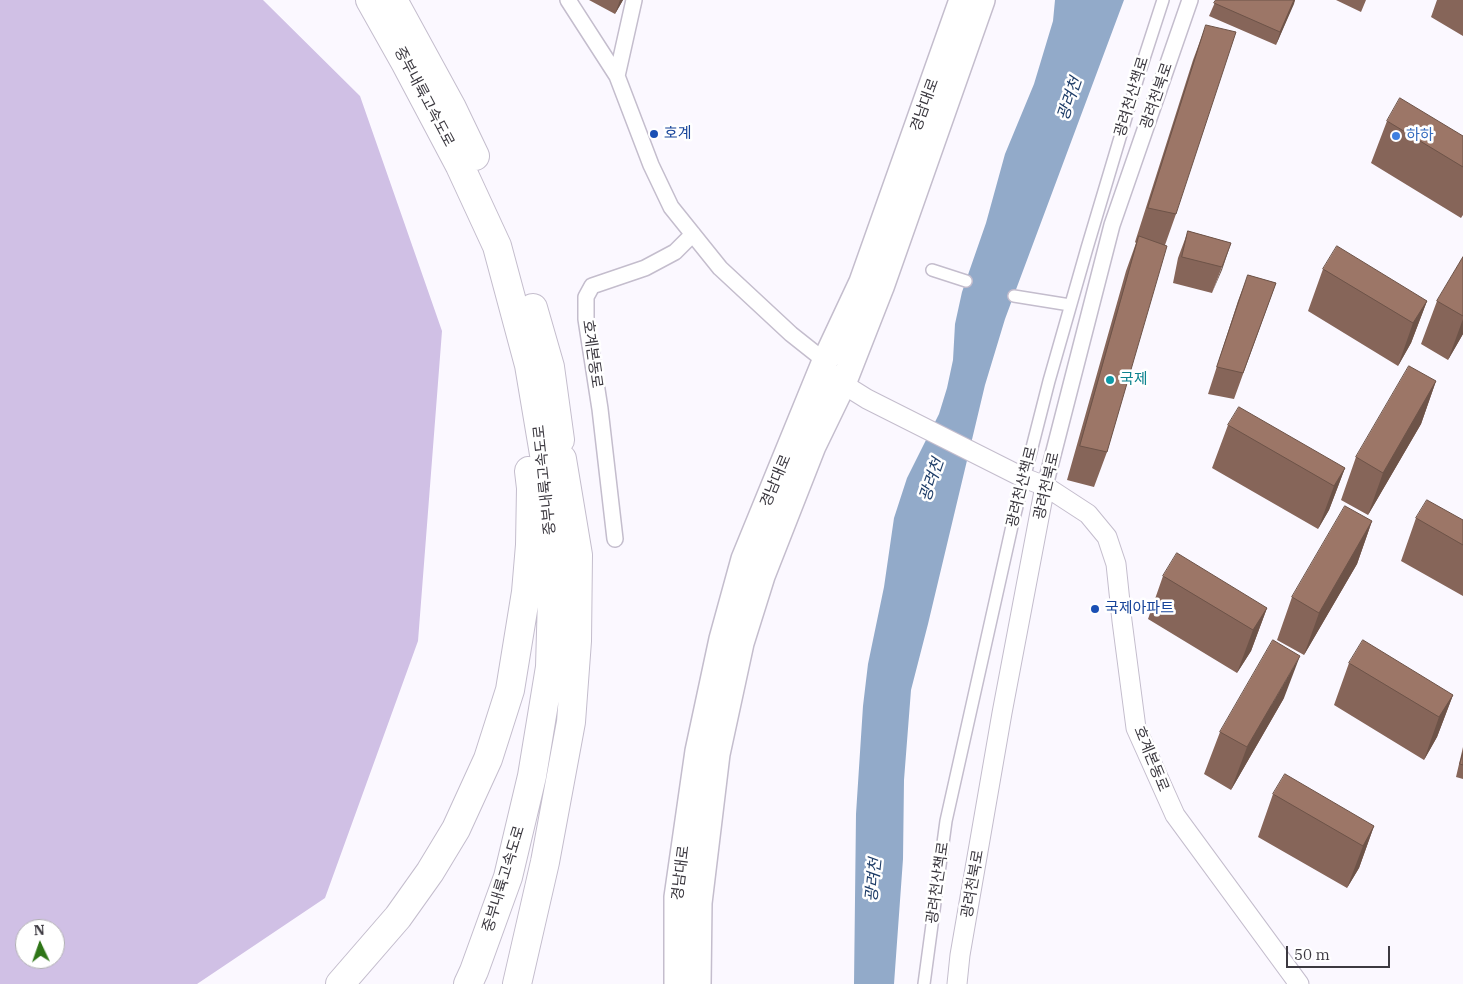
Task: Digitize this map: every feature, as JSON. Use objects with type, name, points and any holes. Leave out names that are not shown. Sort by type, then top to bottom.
[{"type":"highway","name":"중부내륙고속도로","points":[[370,0],[460,166],[497,246],[529,365],[548,478],[553,562],[550,667],[532,776],[508,877],[468,984]]},
{"type":"highway","name":"중부내륙고속도로","points":[[393,0],[452,108],[512,234],[550,367],[562,452],[567,556],[562,654],[546,781],[507,919],[480,984]]},
{"type":"highway","name":"경남대로","points":[[677,984],[688,900],[698,751],[722,639],[744,559],[825,361],[862,282],[962,0]]},
{"type":"highway","name":"경남대로","points":[[698,984],[688,900],[741,643],[762,576],[813,446],[843,384],[881,287],[982,0]]},
{"type":"highway","points":[[340,984],[398,917],[430,872],[456,829],[488,758],[510,690],[526,592],[530,545],[531,488],[517,382],[491,259],[460,166]]},
{"type":"highway","points":[[517,984],[545,862],[571,722],[576,641],[578,555],[562,452]]},
{"type":"street","points":[[568,0],[617,76],[651,165],[671,207],[720,268],[791,334],[825,361]]},
{"type":"street","points":[[617,76],[634,0]]},
{"type":"street","name":"광려천산책로","points":[[924,984],[946,821],[1012,526],[1048,381],[1139,74],[1163,0]]},
{"type":"street","name":"광려천북로","points":[[957,984],[960,955],[1002,713],[1045,486],[1112,226],[1190,0]]},
{"type":"street","name":"호계본동로","points":[[615,539],[600,409],[586,319],[586,297],[592,286],[645,268],[675,252],[693,234]]},
{"type":"street","points":[[932,270],[966,281]]},
{"type":"street","points":[[1014,296],[1070,305]]},
{"type":"street","name":"호계본동로","points":[[825,361],[843,384],[867,399],[1024,478],[1045,486],[1088,514],[1107,537],[1116,564],[1136,728],[1175,815],[1299,984]]},
{"type":"street","points":[[667,984],[688,900]]},
{"type":"street","points":[[688,900],[703,984]]},
{"type":"shaded area","points":[[0,0],[263,0],[360,96],[442,331],[418,641],[325,898],[197,984],[0,984]]},
{"type":"water","name":"광려천","points":[[1055,0],[1124,0],[1005,319],[985,385],[911,690],[904,780],[903,859],[894,984],[854,984],[856,814],[863,706],[868,664],[884,587],[894,518],[907,478],[939,414],[953,360],[955,324],[962,292],[986,223],[1005,154],[1034,84],[1053,21]]},
{"type":"building","points":[[1216,0],[1294,0],[1280,32],[1214,3]]},
{"type":"building","points":[[1206,25],[1236,32],[1176,214],[1148,208]]},
{"type":"building","points":[[1400,98],[1463,136],[1463,167],[1387,121]]},
{"type":"building","points":[[1188,231],[1231,243],[1222,267],[1182,257]]},
{"type":"building","name":"국제","points":[[1139,236],[1167,246],[1107,452],[1080,446]]},
{"type":"building","points":[[1337,246],[1427,301],[1413,323],[1323,269]]},
{"type":"building","points":[[1463,257],[1463,316],[1437,301]]},
{"type":"building","points":[[1248,275],[1276,283],[1243,373],[1217,367]]},
{"type":"building","points":[[1409,366],[1436,381],[1383,473],[1356,457]]},
{"type":"building","points":[[1239,407],[1345,468],[1334,486],[1228,425]]},
{"type":"building","points":[[1427,500],[1463,520],[1463,545],[1416,518]]},
{"type":"building","points":[[1345,506],[1372,521],[1319,613],[1292,597]]},
{"type":"building","points":[[1177,553],[1267,608],[1253,630],[1163,576]]},
{"type":"building","points":[[1273,640],[1300,656],[1247,747],[1220,732]]},
{"type":"building","points":[[1363,640],[1453,695],[1439,717],[1349,663]]},
{"type":"building","points":[[1463,753],[1463,765],[1460,764]]},
{"type":"building","points":[[1285,774],[1374,826],[1363,846],[1273,794]]},
{"type":"place","name":"호계","points":[[654,134]]},
{"type":"place","name":"하하","points":[[1396,136]]},
{"type":"place","name":"국제","points":[[1110,380]]},
{"type":"place","name":"국제아파트","points":[[1095,609]]}]
